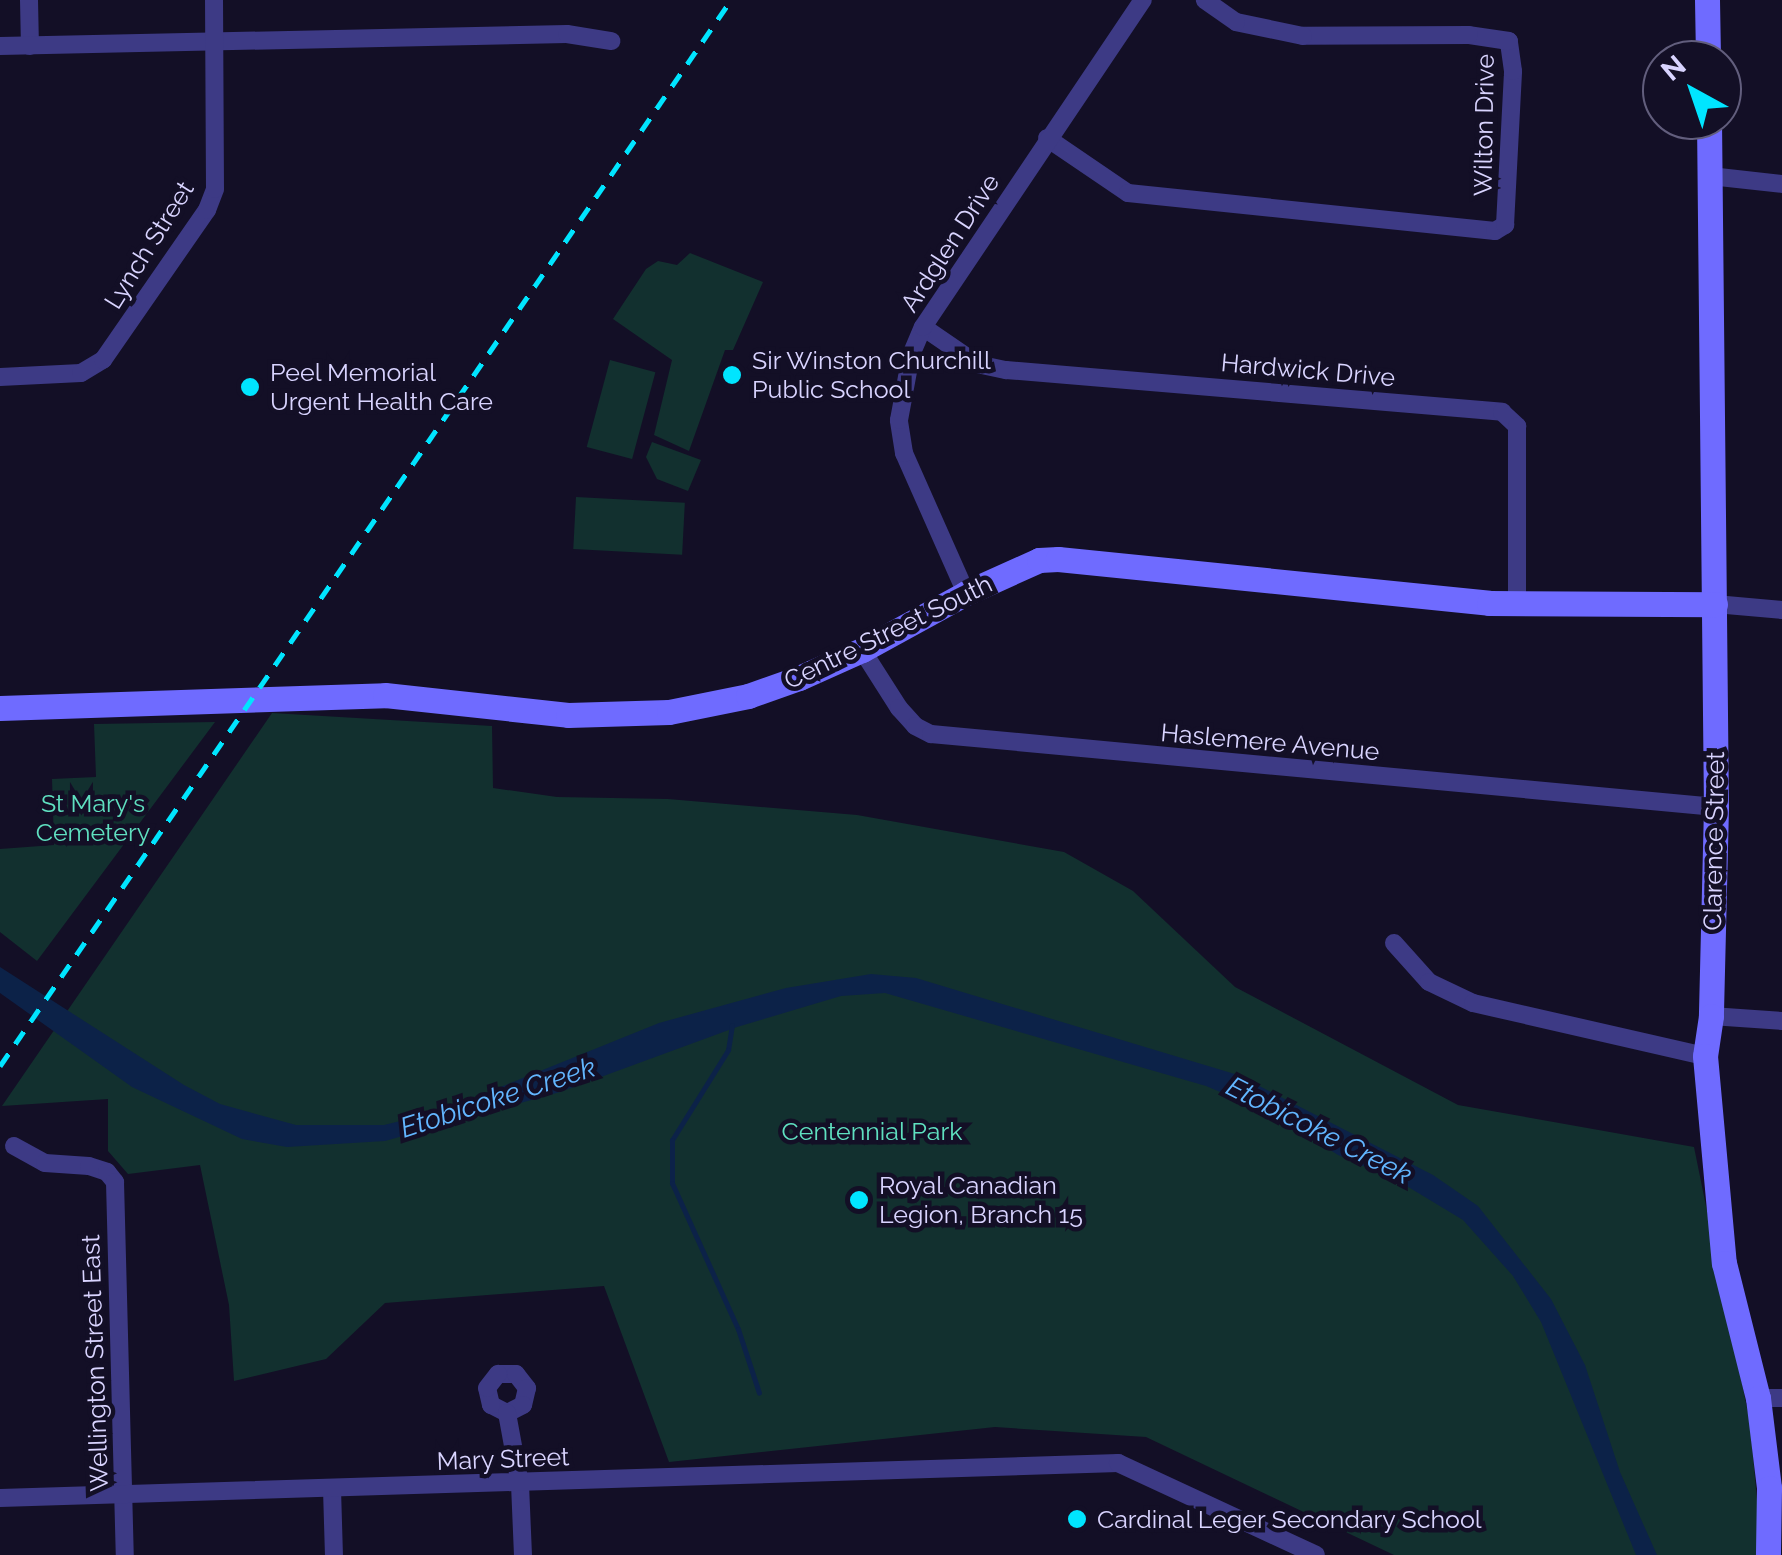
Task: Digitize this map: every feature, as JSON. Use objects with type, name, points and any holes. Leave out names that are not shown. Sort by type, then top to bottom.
[{"type":"street","points":[[29,0],[30,46]]},
{"type":"street","name":"Lynch Street","points":[[0,376],[80,372],[103,360],[206,210],[215,188],[214,0]]},
{"type":"street","name":"Ardglen Drive","points":[[966,593],[904,453],[899,420],[903,386],[923,327],[1142,0]]},
{"type":"street","name":"Wilton Drive","points":[[1047,138],[1128,193],[1495,231],[1505,225],[1513,49],[1509,41],[1469,35],[1304,36],[1236,22],[1205,0]]},
{"type":"street","points":[[1707,0],[1708,40]]},
{"type":"street","points":[[0,46],[567,34],[611,41]]},
{"type":"street","name":"Clarence Street","points":[[1709,140],[1716,807],[1711,1016],[1705,1056],[1724,1263],[1770,1398],[1768,1555]]},
{"type":"street","points":[[1710,176],[1782,184]]},
{"type":"street","name":"Hardwick Drive","points":[[923,327],[977,364],[1006,370],[1502,412],[1517,426],[1517,604]]},
{"type":"street","name":"Centre Street South","points":[[0,708],[385,694],[568,715],[633,715],[748,696],[862,650],[966,593],[1038,560],[1517,604],[1715,604]]},
{"type":"street","points":[[1715,604],[1782,610]]},
{"type":"street","name":"Haslemere Avenue","points":[[862,650],[899,708],[915,726],[930,734],[1716,807]]},
{"type":"street","points":[[1394,943],[1429,982],[1472,1002],[1705,1056]]},
{"type":"street","points":[[1711,1016],[1782,1021]]},
{"type":"street","name":"Wellington Street East","points":[[14,1146],[45,1163],[90,1166],[107,1172],[115,1182],[126,1555]]},
{"type":"street","points":[[507,1413],[520,1484],[523,1555]]},
{"type":"street","name":"Mary Street","points":[[0,1498],[1118,1463],[1316,1555]]},
{"type":"street","points":[[332,1489],[334,1555]]},
{"type":"green space","points":[[690,253],[763,282],[733,350],[725,350],[689,451],[654,435],[672,360],[613,319],[646,269],[658,261],[677,265]]},
{"type":"green space","points":[[610,360],[655,372],[632,459],[587,447]]},
{"type":"green space","points":[[652,442],[701,460],[688,491],[657,479],[646,457]]},
{"type":"green space","points":[[576,497],[685,503],[682,555],[573,549]]},
{"type":"green space","name":"Centennial Park","points":[[272,713],[492,726],[493,788],[557,797],[668,799],[857,815],[1064,852],[1133,891],[1235,987],[1458,1105],[1694,1147],[1750,1423],[1762,1555],[1394,1555],[1146,1437],[995,1427],[669,1462],[604,1286],[385,1303],[326,1359],[234,1381],[229,1305],[200,1165],[128,1174],[108,1151],[108,1099],[2,1106]]},
{"type":"green space","name":"St Mary's Cemetery","points":[[215,722],[37,961],[0,932],[0,849],[54,845],[52,779],[96,777],[94,724]]},
{"type":"water","points":[[0,967],[184,1085],[220,1104],[296,1125],[384,1125],[441,1111],[659,1023],[786,988],[871,974],[916,978],[1238,1075],[1433,1175],[1478,1206],[1551,1299],[1585,1365],[1620,1472],[1657,1555],[1636,1555],[1541,1322],[1513,1276],[1463,1220],[1400,1182],[1338,1155],[1275,1115],[1206,1086],[885,993],[841,996],[737,1027],[560,1092],[385,1141],[287,1147],[242,1139],[132,1087],[0,993]]},
{"type":"waterway","name":"Etobicoke Creek","points":[[732,1025],[728,1050],[672,1140],[672,1183],[738,1329],[759,1393]]},
{"type":"railway","points":[[0,1066],[731,0]]},
{"type":"place","name":"Sir Winston Churchill Public School","points":[[732,375]]},
{"type":"place","name":"Peel Memorial Urgent Health Care","points":[[250,387]]},
{"type":"place","name":"Royal Canadian Legion, Branch 15","points":[[859,1200]]},
{"type":"place","name":"Cardinal Leger Secondary School","points":[[1077,1519]]}]
